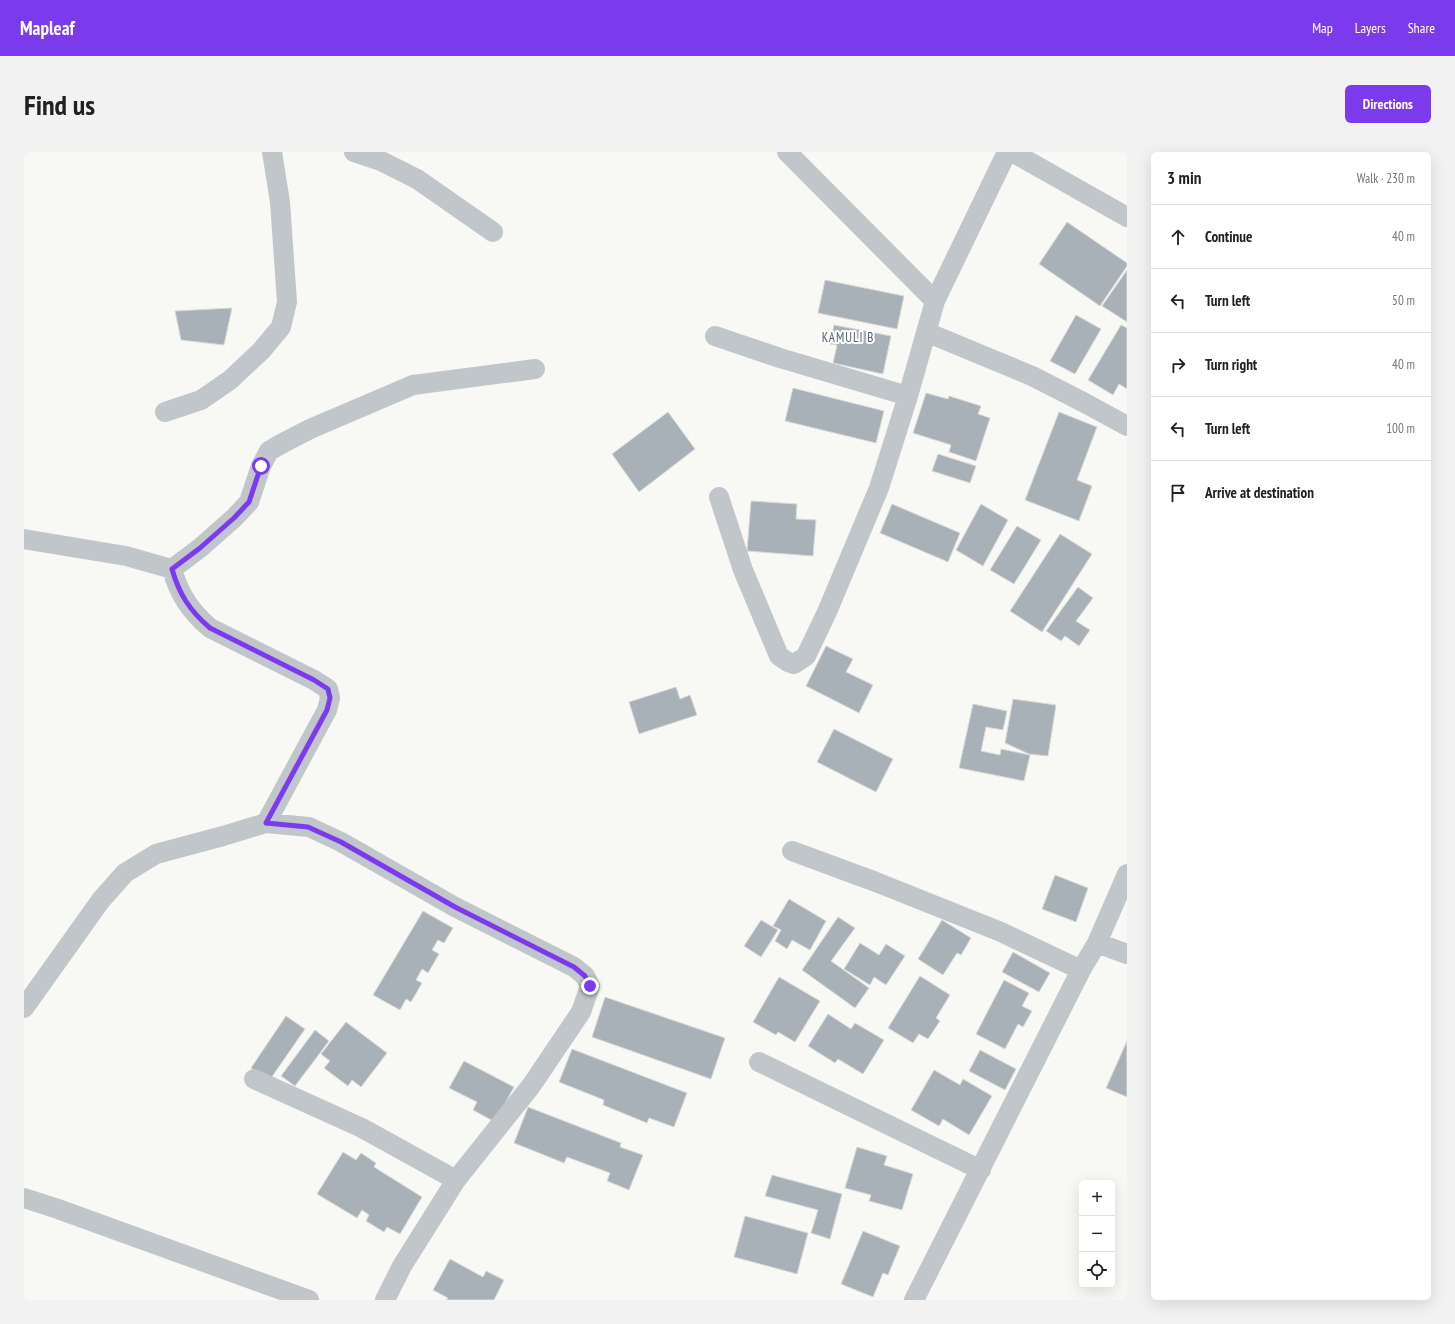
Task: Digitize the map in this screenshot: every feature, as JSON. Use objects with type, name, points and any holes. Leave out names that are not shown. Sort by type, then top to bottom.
[{"type":"street","points":[[164,412],[202,400],[230,380],[261,351],[280,327],[287,302],[280,202],[272,152]]},
{"type":"street","points":[[354,152],[382,156],[493,232]]},
{"type":"street","points":[[787,152],[935,301]]},
{"type":"street","points":[[719,497],[743,570],[780,656],[788,662],[794,664],[806,656],[827,612],[879,488],[908,396],[935,301],[1007,152]]},
{"type":"street","points":[[1012,152],[1127,217]]},
{"type":"street","points":[[926,332],[1032,376],[1127,426]]},
{"type":"street","points":[[714,336],[780,358],[908,396]]},
{"type":"street","points":[[172,569],[200,548],[249,502],[261,466],[269,451],[281,444],[310,429],[413,385],[536,369]]},
{"type":"street","points":[[24,539],[126,556],[172,569]]},
{"type":"street","points":[[172,569],[177,587],[196,616],[210,628],[314,680],[328,689],[330,698],[327,710],[266,823]]},
{"type":"street","points":[[24,1008],[101,900],[125,873],[156,854],[266,823],[308,827],[341,842],[455,907],[574,967],[585,976],[590,986],[581,1012],[532,1086],[456,1180],[402,1266],[385,1300]]},
{"type":"street","points":[[792,852],[876,882],[1001,932],[1081,970]]},
{"type":"street","points":[[914,1300],[1081,970],[1097,943],[1127,874]]},
{"type":"street","points":[[1097,943],[1127,954]]},
{"type":"street","points":[[759,1062],[981,1170]]},
{"type":"street","points":[[254,1079],[362,1128],[456,1180]]},
{"type":"street","points":[[24,1198],[66,1211],[309,1300]]},
{"type":"building","points":[[1067,222],[1127,263],[1127,266],[1100,306],[1039,264]]},
{"type":"building","points":[[1127,270],[1127,322],[1102,306]]},
{"type":"building","points":[[825,280],[904,296],[897,329],[818,313]]},
{"type":"building","points":[[232,308],[224,345],[181,340],[175,311]]},
{"type":"building","points":[[1076,315],[1101,329],[1075,374],[1050,361]]},
{"type":"building","points":[[834,325],[891,336],[883,374],[833,363],[837,345],[830,344]]},
{"type":"building","points":[[1121,325],[1127,328],[1127,389],[1119,384],[1113,395],[1088,380]]},
{"type":"building","points":[[793,388],[884,411],[876,443],[785,421]]},
{"type":"building","points":[[926,393],[948,399],[949,396],[981,406],[978,414],[990,418],[976,461],[949,452],[951,445],[913,433]]},
{"type":"building","points":[[668,412],[695,449],[639,492],[612,454]]},
{"type":"building","points":[[1059,412],[1097,427],[1077,480],[1092,486],[1079,521],[1025,500]]},
{"type":"building","points":[[938,454],[976,466],[970,483],[932,471]]},
{"type":"building","points":[[751,501],[797,504],[796,519],[816,520],[813,556],[747,551]]},
{"type":"building","points":[[892,504],[960,533],[948,562],[880,533]]},
{"type":"building","points":[[981,504],[1008,520],[983,566],[956,550]]},
{"type":"building","points":[[1017,526],[1041,540],[1014,584],[990,570]]},
{"type":"building","points":[[1060,534],[1092,554],[1042,632],[1010,611]]},
{"type":"building","points":[[1078,587],[1093,598],[1076,621],[1090,630],[1079,646],[1065,636],[1061,641],[1046,631]]},
{"type":"building","points":[[826,646],[853,659],[846,672],[873,685],[859,713],[806,686]]},
{"type":"building","points":[[676,687],[680,699],[690,695],[697,715],[639,734],[629,702]]},
{"type":"building","points":[[1013,699],[1056,705],[1048,756],[1029,754],[1005,743]]},
{"type":"building","points":[[973,704],[1007,711],[1003,730],[986,727],[981,751],[1000,755],[1001,749],[1030,755],[1024,781],[959,768]]},
{"type":"building","points":[[834,729],[893,759],[876,792],[817,762]]},
{"type":"building","points":[[1055,875],[1088,888],[1076,922],[1042,909]]},
{"type":"building","points":[[789,899],[826,921],[810,950],[792,940],[787,949],[775,941],[781,930],[773,926]]},
{"type":"building","points":[[423,911],[453,928],[444,943],[438,940],[432,950],[439,954],[428,973],[422,969],[416,980],[422,983],[411,1002],[406,999],[400,1010],[373,995]]},
{"type":"building","points":[[838,917],[855,928],[831,961],[869,988],[855,1008],[802,970]]},
{"type":"building","points":[[761,920],[778,930],[761,957],[744,946]]},
{"type":"building","points":[[942,920],[971,938],[961,955],[957,953],[943,975],[918,959]]},
{"type":"building","points":[[860,943],[879,955],[886,944],[905,956],[886,985],[874,977],[870,985],[844,969]]},
{"type":"building","points":[[1013,952],[1050,973],[1039,992],[1002,972]]},
{"type":"building","points":[[920,976],[950,995],[936,1018],[940,1021],[928,1039],[919,1034],[913,1043],[888,1028]]},
{"type":"building","points":[[779,977],[820,1001],[795,1042],[778,1032],[776,1035],[753,1022]]},
{"type":"building","points":[[1004,980],[1029,993],[1022,1006],[1032,1011],[1023,1027],[1018,1024],[1005,1049],[976,1034]]},
{"type":"building","points":[[605,997],[725,1038],[711,1079],[592,1037]]},
{"type":"building","points":[[828,1014],[851,1029],[855,1023],[884,1040],[863,1074],[838,1059],[835,1063],[808,1046]]},
{"type":"building","points":[[286,1016],[305,1029],[269,1081],[251,1068]]},
{"type":"building","points":[[346,1022],[387,1053],[361,1087],[352,1080],[348,1086],[324,1068],[330,1061],[321,1054]]},
{"type":"building","points":[[315,1030],[329,1041],[295,1086],[281,1076]]},
{"type":"building","points":[[1127,1041],[1127,1097],[1106,1088]]},
{"type":"building","points":[[572,1049],[687,1093],[674,1127],[649,1118],[647,1123],[603,1105],[604,1100],[559,1082]]},
{"type":"building","points":[[980,1050],[1016,1069],[1005,1090],[969,1071]]},
{"type":"building","points":[[464,1061],[514,1087],[495,1122],[473,1110],[477,1102],[449,1088]]},
{"type":"building","points":[[934,1070],[960,1085],[963,1079],[992,1096],[969,1135],[943,1119],[939,1126],[911,1110]]},
{"type":"building","points":[[528,1107],[621,1143],[620,1147],[643,1155],[629,1190],[607,1181],[610,1173],[567,1157],[564,1163],[514,1143]]},
{"type":"building","points":[[857,1147],[887,1156],[884,1165],[913,1174],[902,1210],[869,1201],[871,1195],[845,1188]]},
{"type":"building","points":[[343,1152],[356,1160],[361,1153],[376,1163],[374,1167],[422,1197],[400,1234],[387,1227],[384,1232],[366,1221],[369,1215],[362,1210],[357,1218],[317,1194]]},
{"type":"building","points":[[772,1175],[842,1194],[830,1239],[811,1233],[818,1210],[765,1196]]},
{"type":"building","points":[[745,1216],[808,1233],[797,1274],[734,1257]]},
{"type":"building","points":[[863,1231],[900,1246],[888,1275],[883,1273],[873,1297],[841,1284]]},
{"type":"building","points":[[450,1259],[483,1277],[486,1271],[504,1280],[494,1300],[446,1300],[448,1298],[433,1290]]},
{"type":"district","name":"KAMULI B","points":[[848,337]]},
{"type":"route","points":[[261,466],[249,502],[234,518],[200,548],[172,569],[177,587],[196,616],[210,628],[314,680],[328,689],[330,698],[327,710],[266,823],[308,827],[341,842],[455,907],[574,967],[585,976],[590,986]]}]
